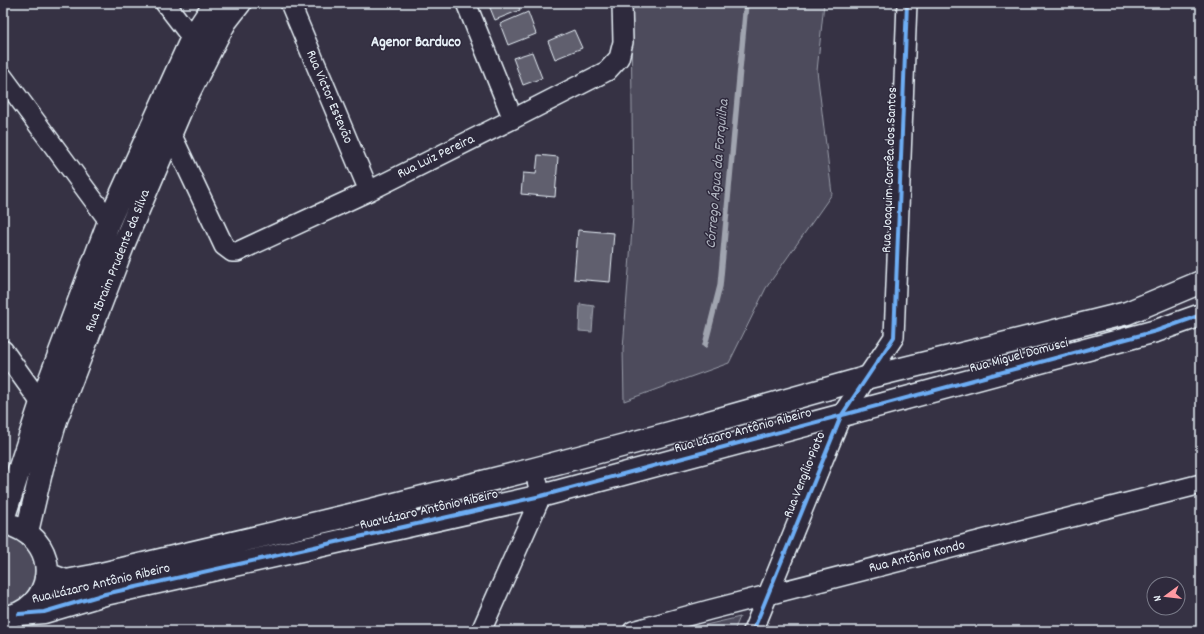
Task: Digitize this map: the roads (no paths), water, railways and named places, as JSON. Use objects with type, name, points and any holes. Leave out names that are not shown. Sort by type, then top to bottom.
[{"type":"street","points":[[165,3],[192,38]]},
{"type":"street","name":"Rua Ibraim Prudente da Silva","points":[[3,519],[41,403],[109,221],[192,38],[215,3]]},
{"type":"street","name":"Rua Ibraim Prudente da Silva","points":[[27,532],[42,468],[56,420],[124,243],[171,132],[216,39],[226,21],[240,3]]},
{"type":"street","name":"Rua Victor Estevão","points":[[290,3],[369,191]]},
{"type":"street","points":[[466,3],[513,119]]},
{"type":"street","name":"Rua Luiz Pereira","points":[[171,132],[224,246],[232,252],[240,251],[369,191],[607,71],[620,58],[623,42],[622,3]]},
{"type":"street","name":"Rua Joaquim Corrêa dos Santos","points":[[894,337],[907,3]]},
{"type":"street","points":[[3,76],[109,221]]},
{"type":"street","points":[[159,111],[171,132]]},
{"type":"street","points":[[47,574],[66,581],[93,576],[358,513],[534,469],[670,433],[865,378],[1127,313],[1201,282]]},
{"type":"street","name":"Rua Miguel Domusci","points":[[841,416],[1156,330],[1201,315]]},
{"type":"street","name":"Rua Vergílio Pioto","points":[[753,631],[841,416],[865,378],[894,337]]},
{"type":"street","points":[[3,350],[41,403]]},
{"type":"street","name":"Rua Lázaro Antônio Ribeiro","points":[[11,616],[44,612],[105,594],[541,496],[841,416]]},
{"type":"street","points":[[481,631],[541,496],[534,469]]},
{"type":"street","name":"Rua Antônio Kondo","points":[[633,631],[1201,484]]},
{"type":"street","points":[[3,523],[15,526],[27,532],[38,544],[45,558],[47,574],[43,589],[36,601],[26,610],[11,616]]},
{"type":"water","points":[[580,304],[594,306],[592,332],[579,331]]},
{"type":"waterway","name":"Córrego Água da Forquilha","points":[[705,345],[720,286],[746,3]]},
{"type":"district","name":"Agenor Barduco","points":[[416,43]]}]
